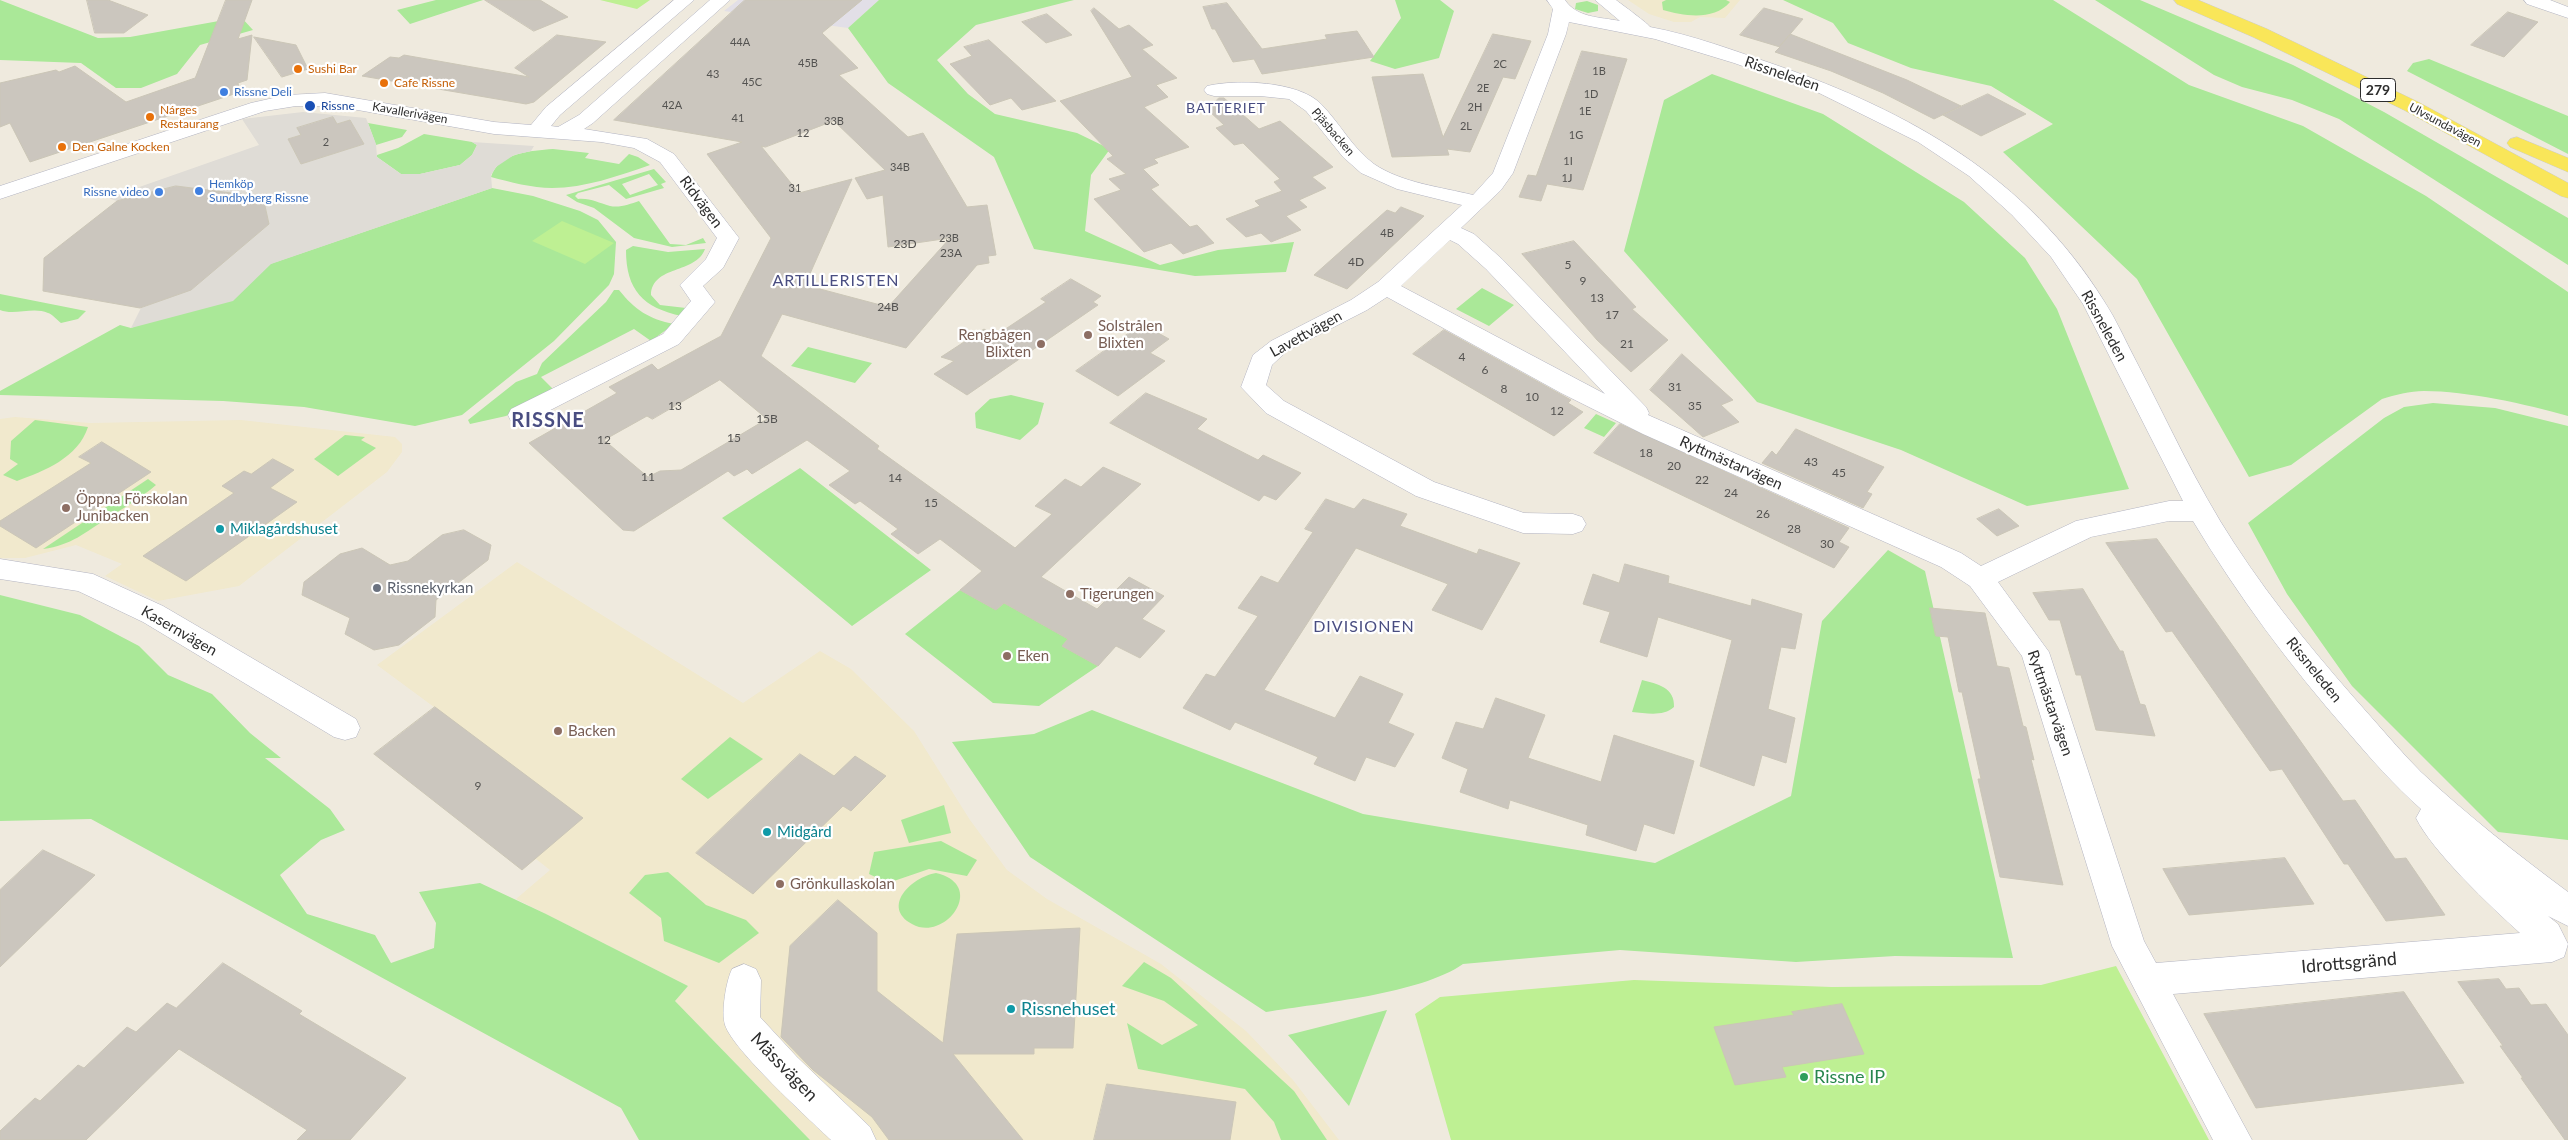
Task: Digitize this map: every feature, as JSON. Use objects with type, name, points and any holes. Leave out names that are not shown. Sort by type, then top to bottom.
[{"type":"main road","name":"Ulvsundavägen","points":[[2183,0],[2260,33],[2411,106],[2568,192]]},
{"type":"main road","name":"Ulvsundavägen","points":[[2218,0],[2357,62],[2568,171]]},
{"type":"main road","points":[[2517,143],[2568,166]]},
{"type":"street","points":[[535,132],[554,111],[685,0]]},
{"type":"street","points":[[562,133],[586,119],[721,0]]},
{"type":"street","points":[[2533,0],[2568,13]]},
{"type":"street","name":"Rissneleden","points":[[1589,21],[1608,17],[1612,13],[1608,3]]},
{"type":"street","name":"Rissneleden","points":[[1608,3],[1622,15],[1658,34]]},
{"type":"street","name":"Rissneleden","points":[[1562,4],[1571,16],[1658,34],[1741,59],[1826,89],[1916,133],[1976,172],[2020,210],[2059,252],[2094,303],[2201,511],[2271,617],[2326,687],[2409,780],[2439,828],[2521,913],[2561,933]]},
{"type":"street","name":"Lavettvägen","points":[[1562,4],[1558,34],[1503,174],[1477,202],[1386,287],[1359,305],[1279,346],[1261,361],[1253,387],[1275,407],[1425,489],[1523,523],[1572,524]]},
{"type":"street","points":[[1558,34],[1589,21]]},
{"type":"street","name":"Pjäsbacken","points":[[1214,90],[1278,92],[1303,98],[1323,120],[1344,149],[1369,170],[1398,181],[1477,202]]},
{"type":"street","name":"Kavallerivägen","points":[[0,193],[258,107],[289,99],[335,100],[494,128],[562,133]]},
{"type":"street","name":"Ridvägen","points":[[520,415],[671,339],[703,302],[691,284],[716,263],[728,238],[667,158],[640,143],[601,136],[562,133]]},
{"type":"street","name":"Ryttmästarvägen","points":[[1446,230],[1466,239],[1494,264],[1652,428]]},
{"type":"street","name":"Ryttmästarvägen","points":[[1386,287],[1570,387],[1652,428],[1951,560],[1980,579],[2035,652],[2129,946],[2233,1140]]},
{"type":"street","points":[[1980,579],[2085,528],[2169,511],[2201,511]]},
{"type":"street","name":"Kasernvägen","points":[[0,569],[83,581],[153,614],[345,728]]},
{"type":"street","name":"Idrottsgränd","points":[[2147,980],[2561,933]]},
{"type":"street","name":"Mässvägen","points":[[744,980],[742,1023],[784,1069],[857,1140]]},
{"type":"shaded area","points":[[738,0],[879,0],[848,28],[724,11]]},
{"type":"shaded area","points":[[1628,0],[1740,0],[1725,18],[1700,17],[1691,22],[1674,22],[1649,14]]},
{"type":"shaded area","points":[[303,112],[366,118],[376,144],[377,157],[401,174],[420,174],[460,165],[472,155],[477,145],[472,142],[534,146],[531,151],[514,155],[496,167],[491,175],[492,188],[271,264],[233,301],[131,328],[141,308],[191,289],[269,224],[263,197],[176,186],[117,201],[108,198],[259,145],[242,119]],"holes":[[[350,120],[364,144],[301,164],[288,139]]]},
{"type":"shaded area","points":[[15,417],[90,423],[241,420],[395,437],[402,444],[402,452],[387,472],[239,586],[158,601],[105,576],[122,564],[76,545],[25,558],[0,558],[0,419]]},
{"type":"shaded area","name":"Grönkullaskolan","points":[[517,562],[743,703],[820,651],[851,669],[914,731],[970,820],[1007,870],[1047,899],[1161,964],[1246,1031],[1293,1080],[1339,1140],[810,1140],[675,1001],[688,986],[516,899],[550,870],[536,859],[522,870],[374,754],[434,707],[377,665]]},
{"type":"green space","points":[[0,0],[98,38],[130,37],[241,17],[253,30],[200,45],[177,74],[141,88],[116,88],[81,63],[0,60]]},
{"type":"green space","points":[[436,0],[483,0],[410,24],[397,10]]},
{"type":"green space","points":[[600,0],[650,0],[637,9]]},
{"type":"green space","points":[[879,0],[1074,0],[976,25],[937,60],[968,94],[995,114],[1077,133],[1110,149],[1091,175],[1085,231],[1160,265],[1218,250],[1294,242],[1286,272],[1195,276],[1034,249],[994,157],[888,83],[848,28]]},
{"type":"green space","points":[[1395,0],[1440,0],[1454,11],[1439,58],[1395,69],[1370,61],[1401,18]]},
{"type":"green space","points":[[1666,0],[1726,0],[1730,2],[1716,12],[1689,15],[1663,10],[1662,2]]},
{"type":"green space","points":[[1783,0],[2053,0],[2189,85],[2303,126],[2426,196],[2568,292],[2568,416],[2534,407],[2459,393],[2424,391],[2403,393],[2382,399],[2291,465],[2249,477],[2137,279],[2003,152],[2053,124],[1991,86],[1911,68],[1848,43],[1833,23]]},
{"type":"green space","points":[[2095,0],[2140,0],[2293,65],[2384,112],[2568,218],[2568,265],[2339,119],[2292,100],[2242,87],[2214,75]]},
{"type":"green space","points":[[1587,1],[1598,5],[1598,11],[1588,13],[1575,9],[1576,3]]},
{"type":"green space","points":[[2429,59],[2568,116],[2568,154],[2407,71],[2413,63]]},
{"type":"green space","points":[[1712,74],[1823,114],[1964,202],[2025,258],[2057,309],[2129,489],[2027,506],[1901,450],[1757,402],[1624,251],[1664,100]]},
{"type":"green space","points":[[368,123],[407,130],[402,137],[376,145]]},
{"type":"green space","points":[[424,134],[472,142],[477,145],[472,155],[460,165],[420,174],[401,174],[377,157],[377,155],[398,148]]},
{"type":"green space","points":[[553,149],[589,153],[585,158],[619,164],[629,154],[638,157],[650,165],[601,181],[577,186],[552,188],[537,187],[491,177],[501,162],[508,158],[526,152]]},
{"type":"green space","points":[[654,169],[666,182],[661,184],[664,188],[626,199],[609,185],[578,193],[575,196],[578,199],[614,206],[639,201],[670,244],[686,245],[703,238],[706,243],[672,247],[634,238],[594,208],[577,202],[566,195]],"holes":[[[649,174],[658,185],[630,195],[622,184]]]},
{"type":"green space","points":[[492,188],[533,196],[580,211],[598,220],[616,242],[614,274],[609,285],[554,341],[462,415],[415,426],[304,407],[223,401],[0,395],[0,391],[120,325],[131,328],[259,274],[270,264]]},
{"type":"green space","points":[[562,221],[614,243],[585,264],[532,241]]},
{"type":"green space","points":[[633,246],[668,252],[705,249],[693,263],[666,274],[653,285],[651,295],[660,305],[686,308],[682,316],[657,308],[639,295],[629,276],[627,264],[626,250]]},
{"type":"green space","points":[[1482,288],[1514,305],[1489,326],[1456,309]]},
{"type":"green space","points":[[614,290],[619,290],[643,313],[674,324],[651,341],[634,329],[541,377],[554,392],[506,416],[470,424],[468,420],[516,382],[537,374],[542,363],[606,302]]},
{"type":"green space","points":[[0,294],[86,311],[78,319],[61,323],[42,311],[6,312],[0,310]]},
{"type":"green space","points":[[808,347],[872,363],[855,383],[791,366]]},
{"type":"green space","points":[[1011,395],[1044,403],[1038,424],[1020,440],[976,428],[975,413],[990,399]]},
{"type":"green space","points":[[2433,403],[2495,408],[2568,426],[2568,840],[2498,832],[2352,686],[2287,594],[2248,523],[2384,418],[2404,407]]},
{"type":"green space","points":[[1596,414],[1616,423],[1604,437],[1584,428]]},
{"type":"green space","points":[[35,420],[88,427],[76,447],[49,468],[17,481],[3,475],[18,464],[10,459],[11,441]]},
{"type":"green space","points":[[345,435],[365,437],[361,440],[376,448],[338,476],[314,459]]},
{"type":"green space","points":[[800,468],[931,570],[852,626],[722,518]]},
{"type":"green space","points":[[148,479],[156,485],[133,502],[77,538],[62,545],[43,549]]},
{"type":"green space","points":[[1888,550],[1925,571],[2013,958],[1895,956],[1796,962],[1620,950],[1463,964],[1422,983],[1396,990],[1341,1001],[1266,1012],[1030,857],[952,742],[1034,734],[1092,710],[1363,814],[1655,863],[1791,796],[1822,621]]},
{"type":"green space","name":"Eken","points":[[960,590],[996,610],[1004,603],[1068,639],[1062,646],[1098,666],[1039,706],[993,703],[905,634]]},
{"type":"green space","points":[[0,595],[80,615],[139,646],[168,675],[212,694],[250,733],[281,758],[265,758],[330,809],[345,830],[321,840],[280,875],[307,914],[375,935],[391,963],[434,948],[436,923],[419,892],[480,883],[546,914],[688,986],[675,1001],[810,1140],[639,1140],[621,1108],[91,819],[0,821]]},
{"type":"green space","points":[[1642,680],[1659,685],[1668,691],[1674,700],[1674,707],[1660,713],[1632,712]]},
{"type":"green space","points":[[730,737],[763,759],[708,799],[681,779]]},
{"type":"green space","points":[[944,805],[951,833],[909,843],[901,820]]},
{"type":"green space","points":[[941,841],[977,860],[967,876],[929,869],[888,883],[869,874],[874,852]]},
{"type":"green space","points":[[668,872],[706,905],[746,920],[759,933],[719,963],[664,941],[661,918],[629,893],[645,875]]},
{"type":"green space","points":[[936,873],[951,879],[959,889],[960,899],[956,910],[948,919],[937,926],[925,928],[912,924],[903,917],[899,909],[899,901],[909,886],[917,880]]},
{"type":"green space","points":[[1144,962],[1171,978],[1294,1091],[1327,1140],[1281,1140],[1274,1122],[1245,1089],[1138,1069],[1127,1023],[1162,1045],[1198,1025],[1164,1001],[1122,986]]},
{"type":"green space","name":"Rissne IP","points":[[2116,966],[2209,1140],[1451,1140],[1415,1014],[1440,997],[1634,980],[1832,987],[2041,985]]},
{"type":"green space","points":[[1387,1010],[1349,1106],[1288,1035]]},
{"type":"building","points":[[87,0],[108,0],[148,15],[124,33],[95,33]]},
{"type":"building","points":[[226,0],[252,0],[238,39],[252,35],[247,80],[238,83],[240,92],[30,162],[10,123],[0,127],[0,83],[56,70],[59,72],[75,66],[126,102],[195,78]]},
{"type":"building","points":[[485,0],[540,0],[568,17],[534,31]]},
{"type":"building","points":[[745,0],[862,0],[822,33],[858,68],[839,75],[908,137],[923,133],[967,207],[987,205],[996,255],[988,256],[989,263],[977,265],[906,348],[782,314],[761,356],[879,446],[877,449],[1015,548],[1052,514],[1035,506],[1065,479],[1081,487],[1103,467],[1141,484],[1041,577],[1097,609],[1129,577],[1164,596],[1142,619],[1165,631],[1140,658],[1116,646],[1098,666],[1062,646],[1068,639],[1004,603],[996,610],[960,590],[982,571],[940,539],[918,554],[891,534],[898,529],[860,501],[855,504],[829,485],[850,471],[807,440],[752,474],[747,469],[734,476],[728,471],[634,531],[623,530],[529,443],[617,393],[609,387],[652,364],[658,370],[721,336],[771,238],[707,154],[742,142],[614,120]],"holes":[[[834,121],[885,170],[855,178],[867,199],[883,195],[888,247],[950,238],[888,307],[805,285],[852,179],[799,193],[761,146],[765,147]],[[720,380],[767,419],[681,470],[660,471],[648,477],[604,440],[647,416],[652,419]]]},
{"type":"building","points":[[1227,3],[1262,49],[1327,39],[1325,35],[1357,31],[1374,57],[1262,74],[1254,59],[1233,62],[1215,29],[1212,29],[1203,7]]},
{"type":"building","points":[[1094,8],[1119,29],[1129,25],[1153,45],[1142,49],[1177,78],[1156,85],[1168,97],[1144,107],[1189,147],[1154,159],[1158,163],[1143,169],[1159,185],[1151,189],[1190,227],[1197,225],[1214,243],[1183,254],[1171,243],[1144,252],[1094,199],[1121,190],[1109,179],[1126,174],[1107,159],[1113,156],[1060,101],[1132,77],[1091,11]]},
{"type":"building","points":[[1764,8],[1803,19],[1790,34],[1907,80],[1961,106],[1934,119],[1883,93],[1831,71],[1775,52],[1780,47],[1740,35]]},
{"type":"building","points":[[2508,12],[2538,22],[2504,57],[2471,45]]},
{"type":"building","points":[[1047,14],[1072,35],[1046,43],[1022,22]]},
{"type":"building","points":[[1493,34],[1531,41],[1515,79],[1503,77],[1470,152],[1447,149],[1449,155],[1392,157],[1372,77],[1423,74],[1443,137]]},
{"type":"building","points":[[557,35],[606,42],[534,102],[526,104],[362,76],[390,57],[399,58],[404,55],[529,77],[515,68]]},
{"type":"building","points":[[254,37],[296,45],[308,69],[282,77]]},
{"type":"building","points":[[989,40],[1056,101],[1022,110],[1011,98],[990,105],[950,64],[972,56],[964,47]]},
{"type":"building","points":[[1582,51],[1627,59],[1583,190],[1547,184],[1541,201],[1519,197],[1528,175],[1536,176]]},
{"type":"building","points":[[1988,94],[2026,114],[1981,136],[1943,115]]},
{"type":"building","points":[[1219,98],[1224,98],[1259,129],[1280,121],[1333,167],[1312,177],[1326,188],[1299,200],[1307,207],[1286,216],[1301,230],[1271,242],[1261,233],[1246,237],[1226,219],[1260,206],[1255,201],[1282,191],[1274,182],[1280,179],[1243,143],[1234,145],[1216,128],[1224,125],[1208,110]]},
{"type":"building","points":[[333,117],[337,124],[350,120],[364,144],[301,164],[288,139],[301,135],[297,128]]},
{"type":"building","points":[[176,186],[263,197],[269,224],[191,290],[140,308],[43,291],[44,258],[117,201]]},
{"type":"building","points":[[1401,207],[1424,216],[1347,289],[1314,275],[1387,210],[1395,213]]},
{"type":"building","points":[[1574,241],[1636,307],[1632,309],[1668,340],[1631,372],[1597,340],[1522,254]]},
{"type":"building","points":[[1071,279],[1101,296],[1093,302],[1098,305],[967,395],[934,374],[954,361],[941,357],[984,329],[995,336],[1046,302],[1041,299]]},
{"type":"building","points":[[1142,324],[1169,339],[1150,353],[1165,361],[1118,396],[1076,371]]},
{"type":"building","points":[[1444,330],[1571,400],[1568,403],[1583,412],[1554,436],[1413,354]]},
{"type":"building","points":[[1682,354],[1733,400],[1721,405],[1739,422],[1703,437],[1650,390]]},
{"type":"building","points":[[1146,393],[1207,419],[1197,429],[1258,460],[1263,455],[1301,473],[1276,500],[1264,495],[1259,501],[1110,423]]},
{"type":"building","points":[[1620,424],[1849,528],[1839,542],[1849,547],[1834,568],[1594,453]]},
{"type":"building","points":[[1796,429],[1884,467],[1867,492],[1872,494],[1863,508],[1762,463],[1772,451],[1776,455]]},
{"type":"building","points":[[102,442],[151,472],[36,548],[0,526],[0,521],[91,463],[79,457]]},
{"type":"building","name":"Miklagårdshuset","points":[[273,459],[294,470],[270,488],[297,502],[186,581],[143,556],[234,493],[222,486],[244,471],[251,474]]},
{"type":"building","points":[[1326,499],[1354,509],[1363,499],[1407,514],[1400,526],[1477,554],[1479,549],[1520,563],[1482,630],[1432,610],[1448,584],[1356,548],[1264,690],[1335,718],[1360,676],[1403,694],[1388,723],[1414,734],[1395,767],[1366,757],[1355,781],[1314,764],[1318,757],[1235,722],[1230,730],[1183,708],[1206,674],[1215,677],[1258,616],[1238,608],[1261,576],[1278,583],[1313,532],[1305,529]]},
{"type":"building","points":[[1999,509],[2019,526],[1997,536],[1977,519]]},
{"type":"building","name":"Rissnekyrkan","points":[[464,530],[491,545],[488,560],[436,600],[435,617],[399,645],[374,650],[345,634],[350,618],[302,595],[304,582],[340,554],[362,548],[390,565],[408,561],[442,535]]},
{"type":"building","points":[[2157,539],[2343,801],[2355,800],[2395,859],[2406,858],[2445,915],[2386,921],[2348,864],[2344,864],[2282,769],[2270,771],[2172,631],[2166,632],[2106,543]]},
{"type":"building","points":[[1625,564],[1669,576],[1668,583],[1751,606],[1752,599],[1802,614],[1795,649],[1781,647],[1768,709],[1795,718],[1786,763],[1762,755],[1754,786],[1700,766],[1732,640],[1658,617],[1647,657],[1600,642],[1610,612],[1583,604],[1593,574],[1619,583]]},
{"type":"building","points":[[2083,589],[2120,651],[2123,651],[2140,704],[2145,705],[2155,736],[2096,730],[2081,675],[2076,675],[2060,620],[2049,620],[2033,593]]},
{"type":"building","points":[[1930,608],[1985,613],[1997,666],[2009,668],[2023,726],[2026,727],[2034,760],[2031,759],[2063,885],[2000,877],[1978,779],[1981,779],[1962,692],[1959,692],[1948,637],[1936,636]]},
{"type":"building","points":[[1496,698],[1545,715],[1528,758],[1601,782],[1614,735],[1694,761],[1674,834],[1644,824],[1636,851],[1586,835],[1588,825],[1510,800],[1508,809],[1460,792],[1468,769],[1442,758],[1456,722],[1483,729]]},
{"type":"building","points":[[435,707],[583,818],[522,870],[374,754]]},
{"type":"building","name":"Midgård","points":[[800,754],[834,776],[855,756],[886,776],[851,811],[843,806],[753,894],[696,853]]},
{"type":"building","points":[[43,850],[95,875],[0,967],[0,890]]},
{"type":"building","points":[[2285,858],[2314,904],[2189,915],[2163,869]]},
{"type":"building","name":"Rissnehuset","points":[[838,900],[877,933],[877,991],[943,1043],[957,934],[1080,928],[1073,1048],[1034,1048],[1034,1054],[953,1054],[1023,1140],[889,1140],[872,1117],[813,1070],[781,1037],[790,946]]},
{"type":"building","points":[[223,963],[302,1011],[299,1014],[406,1078],[350,1140],[297,1140],[307,1130],[179,1049],[86,1140],[0,1140],[0,1131],[35,1098],[40,1101],[78,1065],[84,1068],[127,1027],[136,1032],[167,1003],[176,1008]]},
{"type":"building","points":[[2499,979],[2506,989],[2519,988],[2531,1005],[2546,1004],[2568,1035],[2568,1140],[2565,1140],[2521,1078],[2523,1078],[2500,1046],[2503,1046],[2458,982]]},
{"type":"building","points":[[2404,992],[2464,1083],[2256,1108],[2204,1014]]},
{"type":"building","points":[[1842,1004],[1864,1054],[1782,1067],[1786,1077],[1735,1085],[1714,1027],[1794,1015],[1792,1012]]},
{"type":"building","points":[[1107,1084],[1236,1102],[1230,1140],[1094,1140]]},
{"type":"place","name":"Sushi Bar","points":[[298,69]]},
{"type":"place","name":"Cafe Rissne","points":[[384,83]]},
{"type":"place","name":"Rissne Deli","points":[[224,92]]},
{"type":"place","name":"Rissne","points":[[310,106]]},
{"type":"place","name":"Nárges Restaurang","points":[[150,117]]},
{"type":"place","name":"Den Galne Kocken","points":[[62,147]]},
{"type":"place","name":"Hemköp Sundbyberg Rissne","points":[[199,191]]},
{"type":"place","name":"Rissne video","points":[[159,192]]},
{"type":"place","name":"Solstrålen Blixten","points":[[1088,335]]},
{"type":"place","name":"Rengbågen Blixten","points":[[1041,344]]},
{"type":"place","name":"Öppna Förskolan Junibacken","points":[[66,508]]},
{"type":"place","name":"Miklagårdshuset","points":[[220,529]]},
{"type":"place","name":"Rissnekyrkan","points":[[377,588]]},
{"type":"place","name":"Tigerungen","points":[[1070,594]]},
{"type":"place","name":"Eken","points":[[1007,656]]},
{"type":"place","name":"Backen","points":[[558,731]]},
{"type":"place","name":"Midgård","points":[[767,832]]},
{"type":"place","name":"Grönkullaskolan","points":[[780,884]]},
{"type":"place","name":"Rissnehuset","points":[[1011,1009]]},
{"type":"place","name":"Rissne IP","points":[[1804,1077]]},
{"type":"district","name":"BATTERIET","points":[[1226,108]]},
{"type":"district","name":"ARTILLERISTEN","points":[[836,281]]},
{"type":"district","name":"RISSNE","points":[[548,421]]},
{"type":"district","name":"DIVISIONEN","points":[[1364,627]]}]
